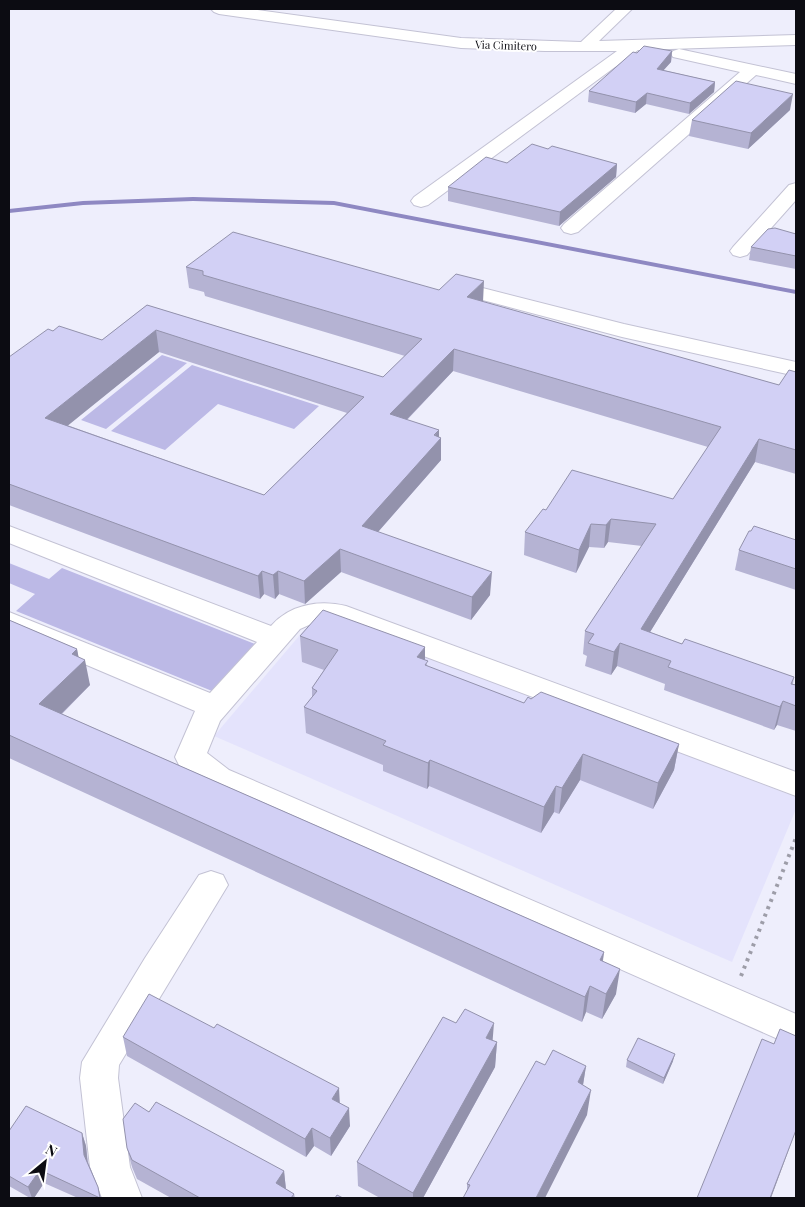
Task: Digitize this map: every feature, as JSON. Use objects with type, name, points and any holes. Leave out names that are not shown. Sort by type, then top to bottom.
[{"type":"street","name":"Via Cimitero","points":[[219,9],[461,43],[585,46],[796,40]]},
{"type":"street","points":[[585,46],[625,9]]},
{"type":"street","points":[[421,201],[638,44],[796,79]]},
{"type":"street","points":[[571,228],[752,70]]},
{"type":"street","points":[[740,251],[796,189]]},
{"type":"street","points":[[463,289],[622,330],[796,369]]},
{"type":"street","points":[[9,534],[275,638]]},
{"type":"street","points":[[796,784],[336,613],[316,612],[290,622],[207,716],[190,757],[218,778],[796,1031]]},
{"type":"street","points":[[9,621],[215,707]]},
{"type":"street","points":[[122,1198],[110,1167],[103,1123],[99,1078],[101,1062],[157,969],[211,886]]},
{"type":"path","points":[[730,1002],[796,838]]},
{"type":"shaded area","points":[[162,355],[187,363],[106,429],[81,420]]},
{"type":"shaded area","points":[[192,365],[319,406],[294,429],[218,404],[165,450],[111,431]]},
{"type":"shaded area","points":[[9,563],[49,579],[62,568],[255,644],[212,691],[16,611],[35,594],[9,583]]},
{"type":"shaded area","points":[[316,623],[384,638],[796,797],[796,809],[732,962],[214,736],[305,629]]},
{"type":"building","points":[[644,46],[672,51],[657,69],[715,82],[690,103],[647,93],[636,102],[589,91],[633,52],[637,53]]},
{"type":"building","points":[[736,81],[793,94],[751,133],[692,120]]},
{"type":"building","points":[[532,144],[548,149],[552,146],[617,164],[560,212],[448,187],[486,157],[507,163]]},
{"type":"building","points":[[775,228],[796,234],[796,256],[751,247],[768,229]]},
{"type":"building","points":[[233,232],[439,290],[456,274],[484,281],[467,297],[779,385],[789,370],[796,372],[796,450],[759,439],[641,629],[682,644],[685,639],[794,677],[791,684],[796,685],[796,706],[783,701],[780,707],[668,667],[671,661],[620,643],[614,652],[588,643],[594,634],[585,631],[656,524],[611,519],[606,525],[591,524],[579,550],[525,532],[543,509],[546,510],[572,470],[673,499],[721,427],[454,349],[390,414],[439,430],[434,435],[441,438],[362,526],[492,572],[472,597],[340,549],[304,581],[278,571],[273,575],[262,571],[258,576],[9,484],[9,357],[48,329],[53,331],[59,326],[102,340],[147,305],[383,377],[422,339],[203,275],[203,271],[186,267]],"holes":[[[156,330],[364,397],[264,495],[45,418]]]},
{"type":"building","points":[[754,526],[796,540],[796,569],[739,550],[749,531]]},
{"type":"building","points":[[323,610],[425,647],[417,657],[428,661],[425,665],[524,703],[528,697],[531,699],[541,692],[679,744],[658,783],[583,754],[562,788],[556,786],[544,807],[430,760],[428,763],[383,745],[386,741],[304,707],[317,691],[312,688],[338,650],[300,636]]},
{"type":"building","points":[[9,620],[77,649],[72,654],[85,660],[39,704],[604,952],[600,960],[620,969],[606,994],[590,986],[585,997],[9,735]]},
{"type":"building","points":[[149,994],[214,1028],[217,1024],[339,1088],[332,1099],[349,1108],[330,1138],[312,1128],[305,1139],[123,1037]]},
{"type":"building","points":[[465,1009],[494,1023],[486,1038],[497,1042],[413,1193],[357,1162],[443,1017],[456,1023]]},
{"type":"building","points":[[780,1029],[796,1036],[796,1130],[770,1198],[697,1198],[762,1039],[774,1044]]},
{"type":"building","points":[[638,1038],[675,1054],[664,1078],[627,1060]]},
{"type":"building","points":[[553,1050],[586,1066],[578,1082],[591,1090],[536,1198],[463,1198],[470,1185],[467,1184],[536,1061],[545,1065]]},
{"type":"building","points":[[156,1102],[284,1171],[276,1183],[294,1194],[291,1198],[200,1198],[132,1160],[127,1148],[123,1119],[135,1103],[149,1112]]},
{"type":"building","points":[[26,1106],[82,1133],[84,1155],[98,1187],[100,1198],[40,1170],[28,1187],[9,1176],[9,1131]]},
{"type":"waterway","points":[[9,211],[83,203],[193,199],[334,203],[796,292]]}]
